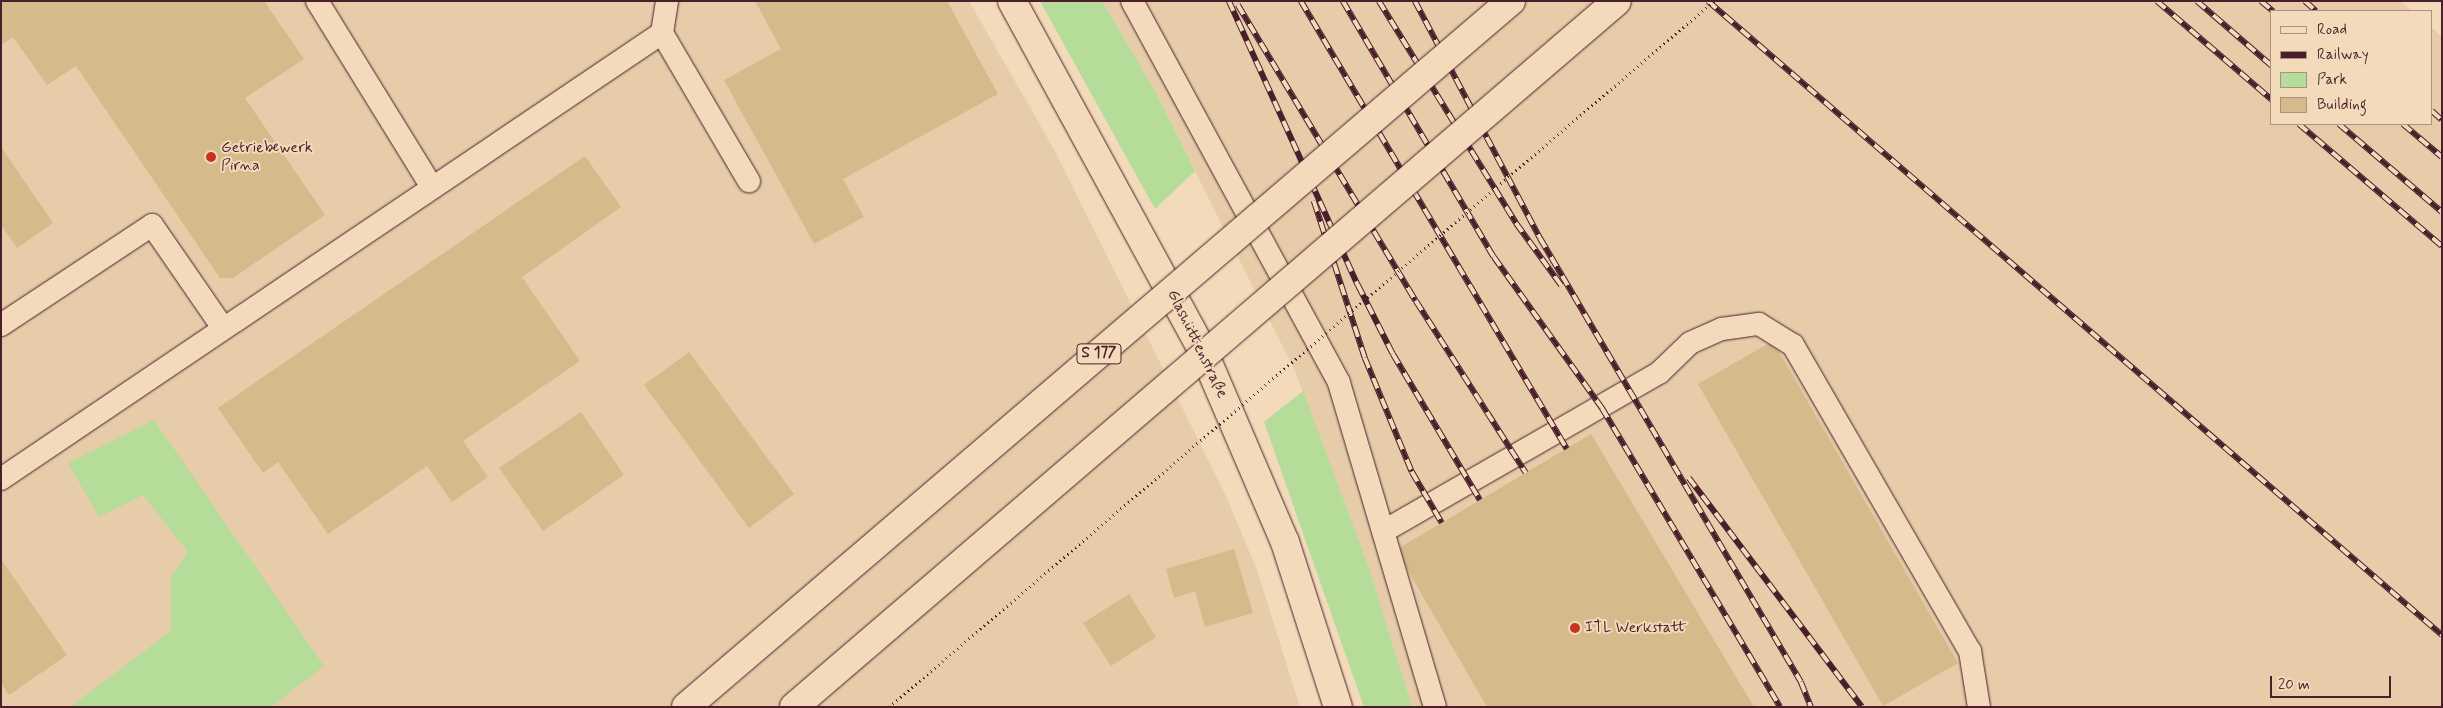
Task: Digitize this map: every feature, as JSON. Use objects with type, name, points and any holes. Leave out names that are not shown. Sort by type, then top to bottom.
[{"type":"main road","name":"Glashüttenstraße","points":[[1012,1],[1203,351],[1285,542],[1338,707]]},
{"type":"main road","name":"S 177","points":[[686,707],[1511,1]]},
{"type":"main road","points":[[794,707],[1617,1]]},
{"type":"lane","points":[[317,1],[432,186]]},
{"type":"lane","points":[[667,1],[662,33],[750,181]]},
{"type":"lane","points":[[1132,1],[1339,383],[1435,707]]},
{"type":"lane","points":[[1,479],[432,186],[662,33]]},
{"type":"lane","points":[[1,325],[152,225],[224,328]]},
{"type":"lane","points":[[1384,531],[1659,373],[1690,343],[1722,329],[1759,324],[1792,344],[1970,651],[1979,707]]},
{"type":"path","points":[[889,707],[1714,1]]},
{"type":"shaded area","points":[[1,1],[969,1],[1056,153],[1226,496],[1257,570],[1300,707],[1,707]]},
{"type":"shaded area","points":[[1102,1],[2400,1],[2411,10],[2270,10],[2270,125],[2433,125],[2433,29],[2442,37],[2442,707],[1412,707],[1368,565],[1295,371],[1155,91]]},
{"type":"green space","points":[[1040,1],[1102,1],[1155,91],[1195,171],[1155,209]]},
{"type":"green space","points":[[1303,391],[1368,565],[1412,707],[1364,707],[1264,422]]},
{"type":"green space","points":[[154,420],[324,666],[271,707],[70,707],[171,631],[171,576],[188,552],[143,495],[99,517],[68,463]]},
{"type":"building","name":"Getriebewerk Pirna","points":[[1,1],[264,1],[304,59],[245,98],[325,215],[233,278],[220,278],[76,66],[47,85],[13,37],[1,45]]},
{"type":"building","points":[[755,1],[947,1],[998,94],[843,179],[864,217],[814,244],[724,80],[781,49]]},
{"type":"building","points":[[1,147],[53,223],[17,248],[1,225]]},
{"type":"building","points":[[585,156],[621,207],[522,277],[580,361],[463,441],[488,477],[452,502],[427,466],[328,534],[278,462],[263,473],[218,408]]},
{"type":"building","points":[[1773,341],[1958,663],[1883,706],[1698,384]]},
{"type":"building","points":[[689,352],[794,494],[749,528],[644,385]]},
{"type":"building","points":[[581,412],[624,475],[543,531],[499,468]]},
{"type":"building","name":"ITL Werkstatt","points":[[1591,434],[1754,707],[1487,707],[1396,550]]},
{"type":"building","points":[[1234,549],[1253,613],[1205,627],[1195,591],[1174,598],[1166,569]]},
{"type":"building","points":[[1,559],[67,655],[9,695],[1,683]]},
{"type":"building","points":[[1129,594],[1156,637],[1111,666],[1083,623]]},
{"type":"railway","points":[[1229,1],[1358,285],[1393,354],[1480,500]]},
{"type":"railway","points":[[1301,1],[1567,449]]},
{"type":"railway","points":[[1343,1],[1494,257],[1602,408],[1780,707]]},
{"type":"railway","points":[[1379,1],[1516,223],[1561,285]]},
{"type":"railway","points":[[1415,1],[1540,238],[1801,682],[1811,707]]},
{"type":"railway","points":[[1708,1],[2442,635]]},
{"type":"railway","points":[[2157,1],[2270,98]]},
{"type":"railway","points":[[2197,1],[2270,64]]},
{"type":"railway","points":[[2261,1],[2272,10]]},
{"type":"railway","points":[[2305,1],[2315,10]]},
{"type":"railway","points":[[1238,5],[1416,301],[1526,473]]},
{"type":"railway","points":[[2433,112],[2442,120]]},
{"type":"railway","points":[[2300,125],[2442,246]]},
{"type":"railway","points":[[2340,125],[2442,212]]},
{"type":"railway","points":[[2404,125],[2442,157]]},
{"type":"railway","points":[[1314,201],[1365,358],[1412,472],[1442,523]]},
{"type":"railway","points":[[1689,478],[1862,707]]},
{"type":"place","name":"Getriebewerk Pirna","points":[[211,157]]},
{"type":"place","name":"ITL Werkstatt","points":[[1575,628]]}]
